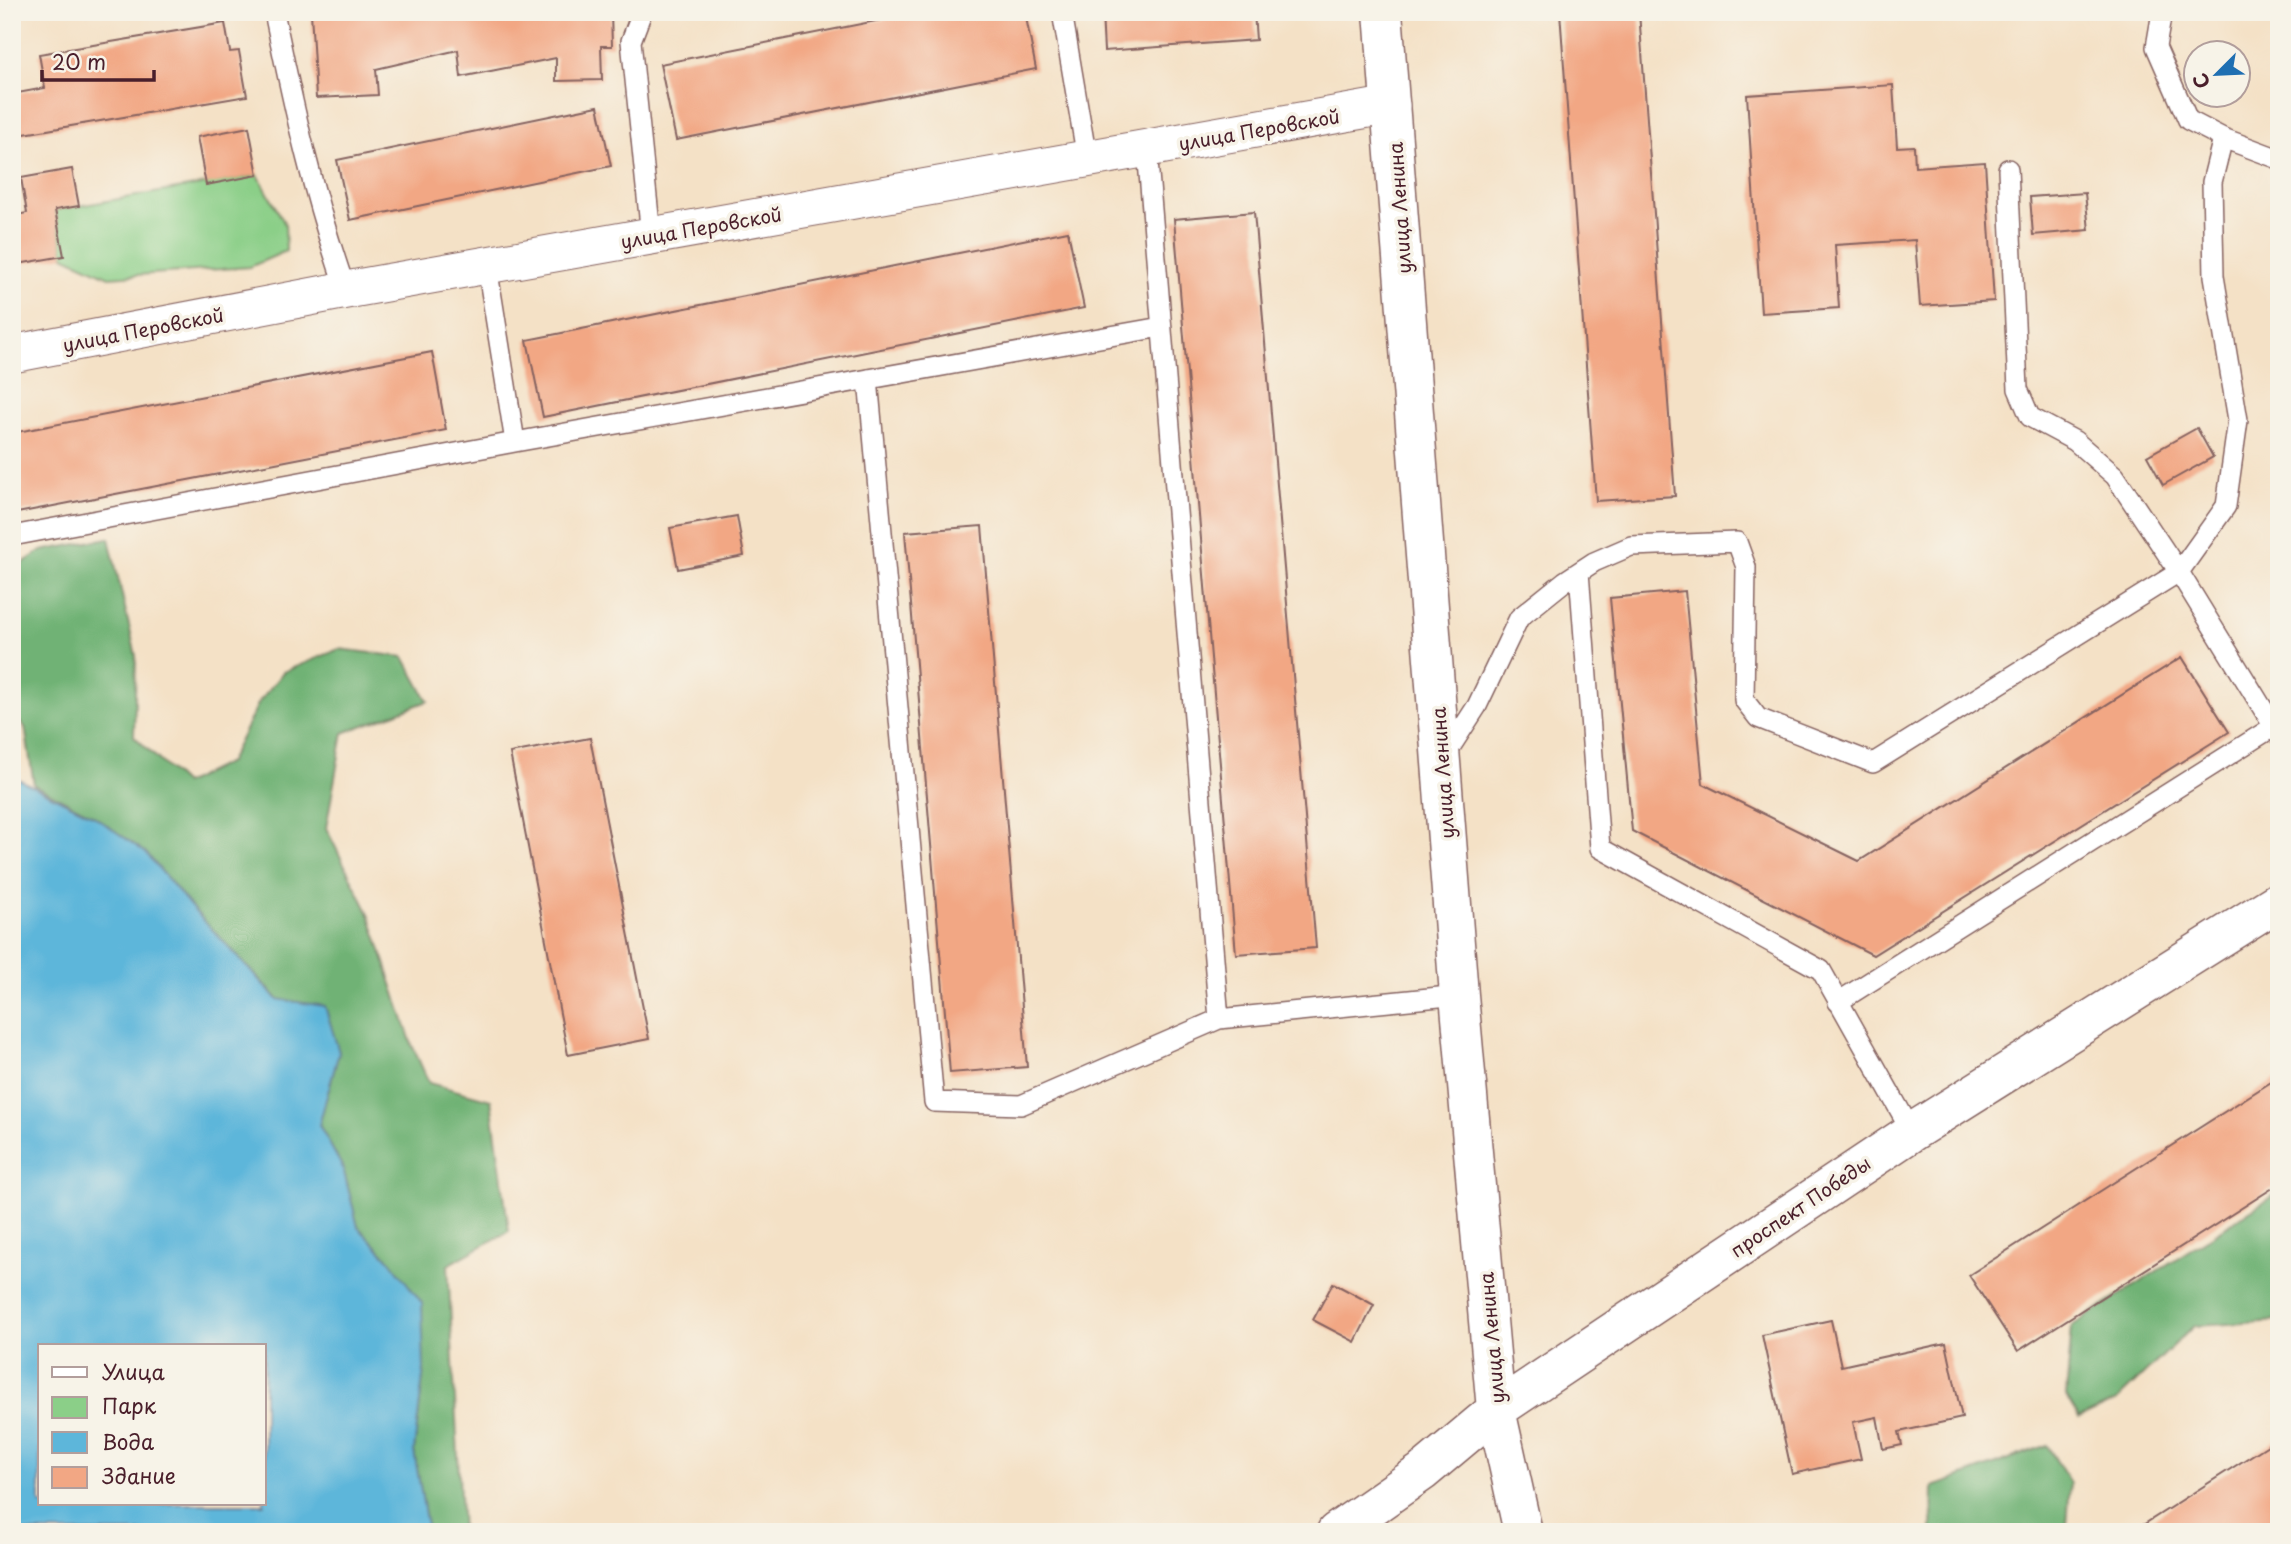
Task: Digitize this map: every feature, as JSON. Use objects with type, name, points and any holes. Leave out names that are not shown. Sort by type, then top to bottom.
[{"type":"street","name":"улица Ленина","points":[[1383,12],[1459,995],[1496,1410],[1523,1532]]},
{"type":"street","name":"улица Перовской","points":[[12,354],[346,290],[1391,105]]},
{"type":"street","name":"проспект Победы","points":[[1336,1532],[1422,1472],[1496,1410],[1912,1132],[2279,901]]},
{"type":"lane","points":[[274,12],[304,159],[319,216],[346,290]]},
{"type":"lane","points":[[642,12],[631,41],[650,236]]},
{"type":"lane","points":[[1062,12],[1087,159]]},
{"type":"lane","points":[[2162,12],[2156,47],[2188,120],[2223,138],[2279,159]]},
{"type":"lane","points":[[1441,761],[1477,706],[1519,618],[1579,572],[1631,546],[1737,542],[1746,567],[1744,700],[1758,718],[1872,763],[2179,572],[2226,506],[2238,420],[2214,276],[2212,182],[2223,138]]},
{"type":"lane","points":[[1147,149],[1219,1019]]},
{"type":"lane","points":[[1838,1002],[2276,731],[2179,572],[2115,475],[2075,441],[2030,417],[2018,389],[2008,169]]},
{"type":"lane","points":[[487,266],[515,442]]},
{"type":"lane","points":[[12,536],[515,442],[1161,327]]},
{"type":"lane","points":[[868,379],[934,1102],[1021,1105],[1219,1019],[1459,995]]},
{"type":"lane","points":[[1579,572],[1600,848],[1821,970],[1912,1132]]},
{"type":"green space","points":[[258,175],[285,224],[286,251],[250,267],[109,277],[64,256],[55,210]]},
{"type":"green space","points":[[109,538],[136,656],[134,736],[184,784],[229,762],[259,702],[283,672],[339,649],[404,657],[428,701],[343,733],[326,828],[369,914],[412,1045],[429,1083],[491,1100],[509,1231],[448,1265],[462,1532],[428,1532],[414,1451],[424,1369],[388,1258],[358,1227],[343,1168],[319,1125],[339,1052],[278,999],[192,908],[146,853],[94,816],[34,785],[25,727],[12,715],[12,570],[41,551]]},
{"type":"green space","points":[[2279,1192],[2279,1321],[2194,1326],[2116,1401],[2079,1418],[2066,1396],[2072,1326]]},
{"type":"green space","points":[[2047,1445],[2070,1483],[2067,1525],[2059,1532],[1932,1532],[1933,1487]]},
{"type":"water","points":[[12,776],[94,816],[146,853],[192,908],[277,999],[325,1006],[339,1052],[319,1125],[343,1168],[358,1227],[388,1258],[422,1303],[424,1369],[414,1451],[428,1532],[12,1532]]},
{"type":"building","points":[[311,12],[611,12],[612,46],[601,46],[602,80],[556,81],[556,58],[461,77],[458,50],[376,69],[378,95],[316,98]]},
{"type":"building","points":[[921,12],[1025,12],[1036,69],[676,140],[660,64]]},
{"type":"building","points":[[1102,12],[1254,12],[1256,40],[1104,51]]},
{"type":"building","points":[[1560,12],[1639,12],[1675,496],[1596,501]]},
{"type":"building","points":[[225,23],[230,52],[239,51],[247,96],[12,136],[12,94],[45,88],[39,54]]},
{"type":"building","points":[[1893,85],[1897,147],[1914,146],[1915,167],[1985,162],[1994,301],[1920,306],[1915,240],[1835,245],[1839,308],[1761,313],[1747,95]]},
{"type":"building","points":[[598,106],[611,166],[350,220],[337,160]]},
{"type":"building","points":[[249,127],[258,175],[206,185],[197,137]]},
{"type":"building","points":[[72,169],[79,206],[55,210],[64,256],[12,265],[12,216],[27,213],[21,178]]},
{"type":"building","points":[[2085,193],[2089,230],[2033,235],[2030,197]]},
{"type":"building","points":[[1254,212],[1316,948],[1236,954],[1174,219]]},
{"type":"building","points":[[1068,231],[1084,308],[543,417],[527,340]]},
{"type":"building","points":[[432,352],[446,430],[12,514],[12,433]]},
{"type":"building","points":[[2197,428],[2213,457],[2163,485],[2147,456]]},
{"type":"building","points":[[737,516],[744,556],[678,569],[670,528]]},
{"type":"building","points":[[982,526],[1027,1067],[950,1073],[905,532]]},
{"type":"building","points":[[1685,591],[1703,784],[1859,861],[2182,657],[2229,732],[1873,955],[1632,831],[1610,598]]},
{"type":"building","points":[[590,738],[649,1039],[568,1055],[510,753]]},
{"type":"building","points":[[2279,1077],[2279,1184],[2018,1351],[1969,1275]]},
{"type":"building","points":[[1333,1283],[1374,1305],[1355,1342],[1313,1320]]},
{"type":"building","points":[[1831,1320],[1841,1366],[1946,1343],[1962,1418],[1899,1432],[1902,1445],[1883,1449],[1877,1417],[1853,1422],[1861,1459],[1792,1474],[1762,1335]]},
{"type":"building","points":[[2279,1438],[2279,1532],[2132,1532]]}]
